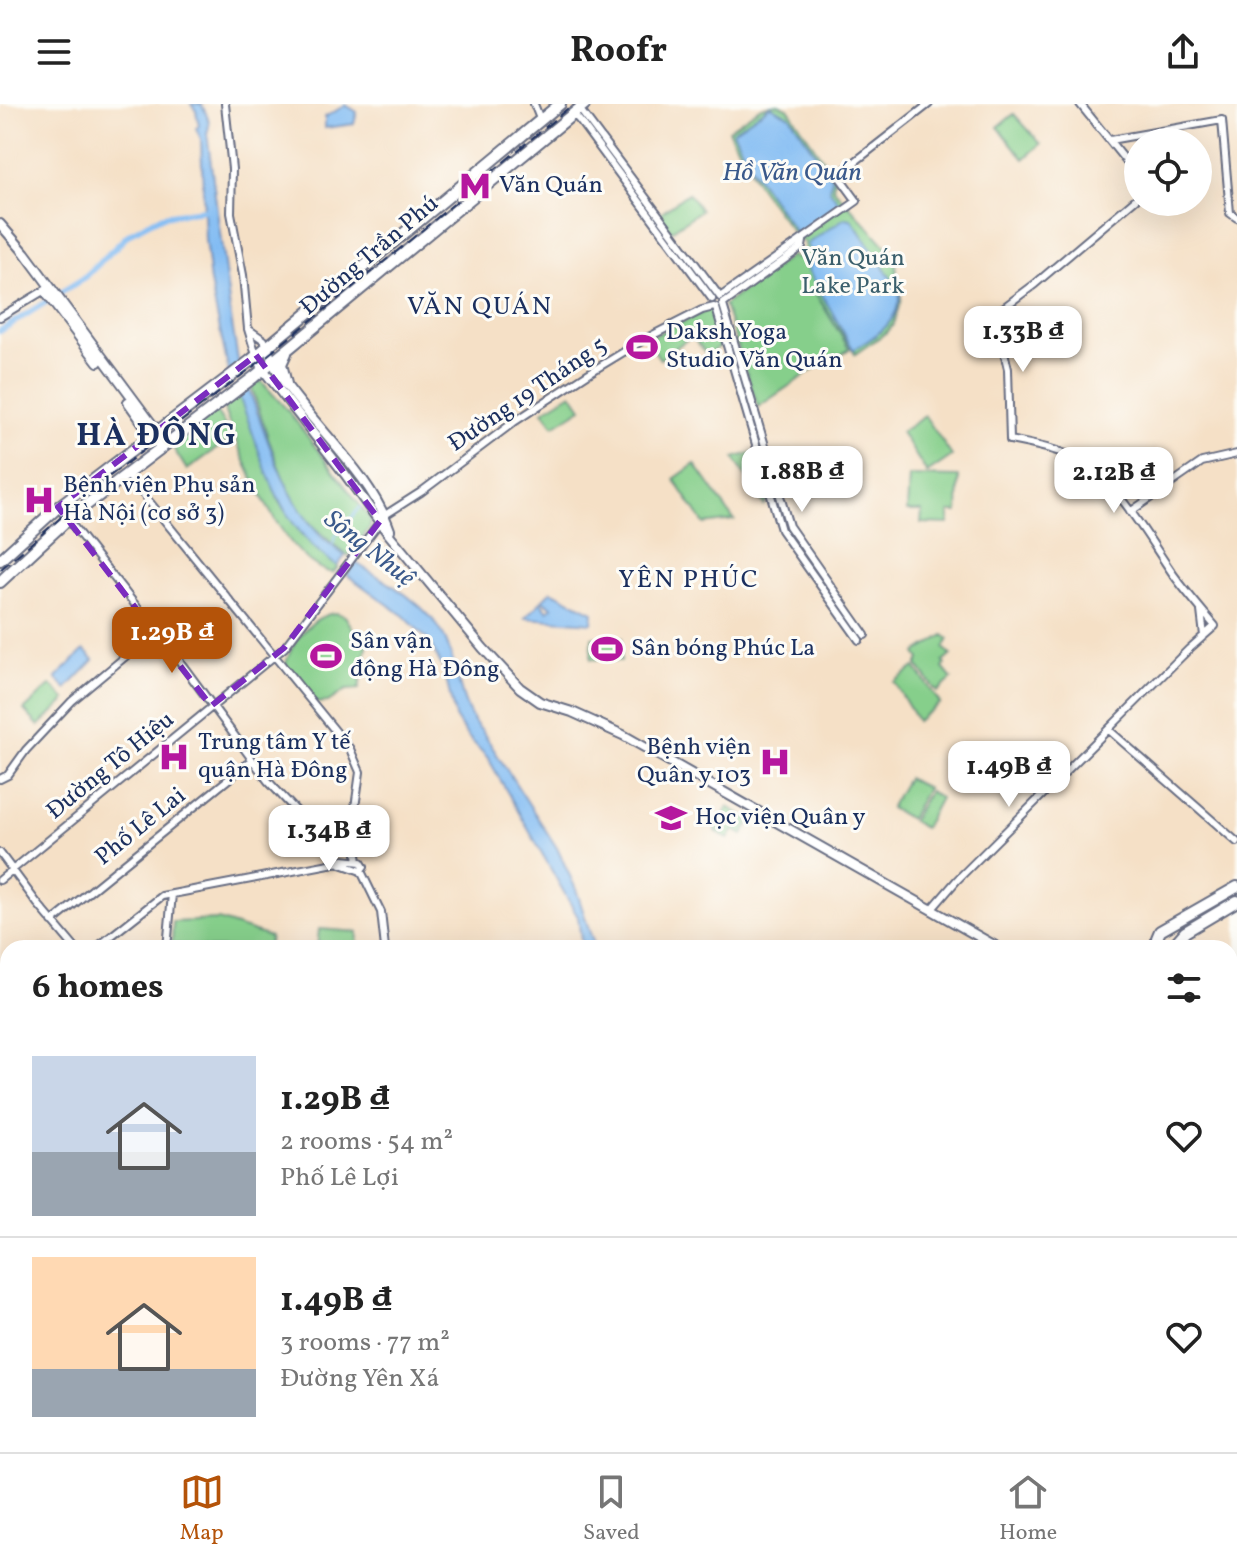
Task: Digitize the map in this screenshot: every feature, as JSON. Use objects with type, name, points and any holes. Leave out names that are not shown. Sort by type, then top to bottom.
[{"type":"highway","name":"Đường Trần Phú","points":[[0,560],[152,429],[253,358],[557,104]]},
{"type":"highway","name":"Đường Trần Phú","points":[[0,582],[68,519],[268,366],[568,118],[583,112]]},
{"type":"highway","points":[[432,209],[443,221]]},
{"type":"highway","points":[[329,295],[340,307]]},
{"type":"highway","points":[[318,304],[328,316]]},
{"type":"highway","points":[[286,384],[281,375],[281,364],[288,349]]},
{"type":"highway","points":[[1159,932],[1237,887]]},
{"type":"highway","points":[[1177,940],[1190,928],[1237,901]]},
{"type":"highway","points":[[1159,932],[1162,940]]},
{"type":"highway","points":[[1159,932],[1160,940]]},
{"type":"main road","points":[[0,224],[163,445]]},
{"type":"main road","points":[[0,231],[28,262]]},
{"type":"main road","points":[[267,346],[268,366],[362,488],[393,537],[483,648],[524,692],[540,702],[572,712],[623,735],[985,940]]},
{"type":"main road","points":[[253,358],[268,366],[286,384],[339,459]]},
{"type":"street","points":[[225,104],[232,169],[231,213],[243,275],[253,358]]},
{"type":"street","name":"Đường 19 Tháng 5","points":[[382,518],[514,422],[589,373],[717,302],[802,247],[803,241],[857,201],[838,175],[929,104]]},
{"type":"street","points":[[1080,104],[1124,158]]},
{"type":"street","points":[[536,105],[538,122]]},
{"type":"street","points":[[583,112],[642,190],[717,302],[781,530],[862,638]]},
{"type":"street","points":[[583,112],[635,195],[717,302]]},
{"type":"street","points":[[1110,140],[1222,120],[1234,217]]},
{"type":"street","points":[[635,195],[642,190]]},
{"type":"street","points":[[932,909],[957,880],[1215,626],[1118,496],[1083,462],[1059,452],[1010,440],[1008,369],[995,314],[1124,209]]},
{"type":"street","points":[[0,317],[47,290]]},
{"type":"street","points":[[248,329],[264,340],[267,346]]},
{"type":"street","points":[[1130,512],[1202,462],[1237,454]]},
{"type":"street","points":[[126,473],[350,749],[360,772],[353,822],[357,866],[381,912],[385,940]]},
{"type":"street","points":[[58,507],[208,697],[211,706],[273,788],[342,862]]},
{"type":"street","name":"Đường Tô Hiệu","points":[[0,880],[284,648],[382,518]]},
{"type":"street","points":[[1200,608],[1204,636]]},
{"type":"street","points":[[0,779],[8,775],[26,750],[72,701],[156,631]]},
{"type":"street","points":[[280,665],[284,648]]},
{"type":"street","points":[[1109,730],[1237,842]]},
{"type":"street","name":"Phố Lê Lai","points":[[52,922],[252,760]]},
{"type":"street","points":[[0,853],[68,940]]},
{"type":"street","points":[[106,940],[162,896],[342,862],[357,866]]},
{"type":"street","points":[[168,940],[172,894]]},
{"type":"highlighted area","points":[[256,355],[380,521],[284,648],[211,706],[58,507]]},
{"type":"green space","name":"Văn Quán Lake Park","points":[[778,104],[788,108],[835,177],[833,188],[896,261],[901,300],[893,325],[855,354],[813,289],[849,349],[837,358],[835,355],[758,407],[724,305],[792,255],[795,259],[804,253],[804,242],[797,239],[758,185],[728,130],[761,107]]},
{"type":"green space","points":[[1014,114],[1041,144],[1024,159],[998,127]]},
{"type":"green space","points":[[688,193],[701,210],[671,231],[659,214]]},
{"type":"green space","points":[[712,308],[725,343],[707,355],[692,336],[660,359],[646,339]]},
{"type":"green space","points":[[256,381],[262,382],[289,412],[371,520],[370,527],[348,556],[312,525],[286,483],[252,389]]},
{"type":"green space","points":[[239,393],[279,502],[301,534],[338,567],[333,573],[315,565],[297,550],[253,480],[225,413],[224,404]]},
{"type":"green space","points":[[572,393],[582,408],[554,426],[543,411]]},
{"type":"green space","points":[[216,412],[233,437],[187,470],[172,446]]},
{"type":"green space","points":[[925,416],[952,456],[927,473],[901,432]]},
{"type":"green space","points":[[758,451],[771,496],[764,505],[734,458]]},
{"type":"green space","points":[[695,464],[734,520],[704,524],[674,479]]},
{"type":"green space","points":[[909,476],[959,477],[958,512],[949,512],[949,524],[921,523],[922,511],[907,511]]},
{"type":"green space","name":"Sân vận động Hà Đông","points":[[336,613],[345,616],[355,632],[369,635],[359,689],[346,690],[328,702],[315,703],[285,667],[303,632],[318,619]]},
{"type":"green space","points":[[944,635],[949,639],[944,648],[951,655],[943,662],[943,668],[952,679],[937,692],[917,665],[920,659],[916,653]]},
{"type":"green space","name":"Sân bóng Phúc La","points":[[592,637],[622,638],[621,661],[591,659]]},
{"type":"green space","points":[[915,667],[940,703],[917,721],[894,682]]},
{"type":"green space","points":[[51,685],[66,700],[39,726],[24,710]]},
{"type":"green space","points":[[907,778],[927,788],[910,819],[890,808]]},
{"type":"green space","points":[[929,791],[940,798],[924,828],[912,821]]},
{"type":"green space","points":[[728,807],[751,820],[743,835],[734,830],[728,839],[715,831]]},
{"type":"green space","points":[[218,920],[270,937],[269,940],[172,940],[173,922]]},
{"type":"green space","points":[[319,929],[358,932],[358,940],[318,940]]},
{"type":"water","points":[[191,104],[201,104],[209,122],[207,133],[239,366],[229,373],[210,282],[201,139],[196,128],[199,126],[196,111]]},
{"type":"water","points":[[346,105],[357,112],[354,124],[325,128],[325,117]]},
{"type":"water","name":"Hồ Văn Quán","points":[[770,106],[790,116],[832,178],[829,189],[841,205],[798,236],[751,168],[733,131]]},
{"type":"water","name":"Hồ Văn Quán","points":[[845,218],[851,219],[900,292],[892,319],[880,332],[855,349],[808,270],[812,256],[807,244]]},
{"type":"water","points":[[247,384],[293,498],[319,535],[345,556],[337,566],[298,529],[273,487],[237,391]]},
{"type":"water","points":[[356,563],[415,602],[435,622],[448,646],[468,711],[557,848],[576,889],[592,940],[581,940],[578,917],[488,758],[467,736],[455,717],[444,670],[429,641],[404,616],[347,575]]},
{"type":"water","points":[[551,591],[593,612],[592,623],[525,618],[541,602],[548,611],[552,607],[542,600]]},
{"type":"water","points":[[84,650],[94,660],[66,689],[56,678]]},
{"type":"waterway","points":[[0,331],[84,278],[128,235],[145,225],[163,216],[211,209]]},
{"type":"waterway","name":"Sông Nhuệ","points":[[333,544],[335,537],[360,507]]},
{"type":"railway","points":[[0,570],[102,482],[263,359],[573,104]]},
{"type":"place","name":"Văn Quán","points":[[475,186]]},
{"type":"place","name":"Daksh Yoga Studio Văn Quán","points":[[642,347]]},
{"type":"place","name":"Bệnh viện Phụ sản Hà Nội (cơ sở 3)","points":[[39,500]]},
{"type":"place","name":"Sân bóng Phúc La","points":[[607,649]]},
{"type":"place","name":"Sân vận động Hà Đông","points":[[326,656]]},
{"type":"place","name":"Trung tâm Y tế quận Hà Đông","points":[[174,757]]},
{"type":"place","name":"Bệnh viện Quân y 103","points":[[775,762]]},
{"type":"place","name":"Học viện Quân y","points":[[671,818]]},
{"type":"district","name":"VĂN QUÁN","points":[[480,307]]},
{"type":"district","name":"HÀ ĐÔNG","points":[[157,437]]},
{"type":"district","name":"YÊN PHÚC","points":[[689,580]]}]
